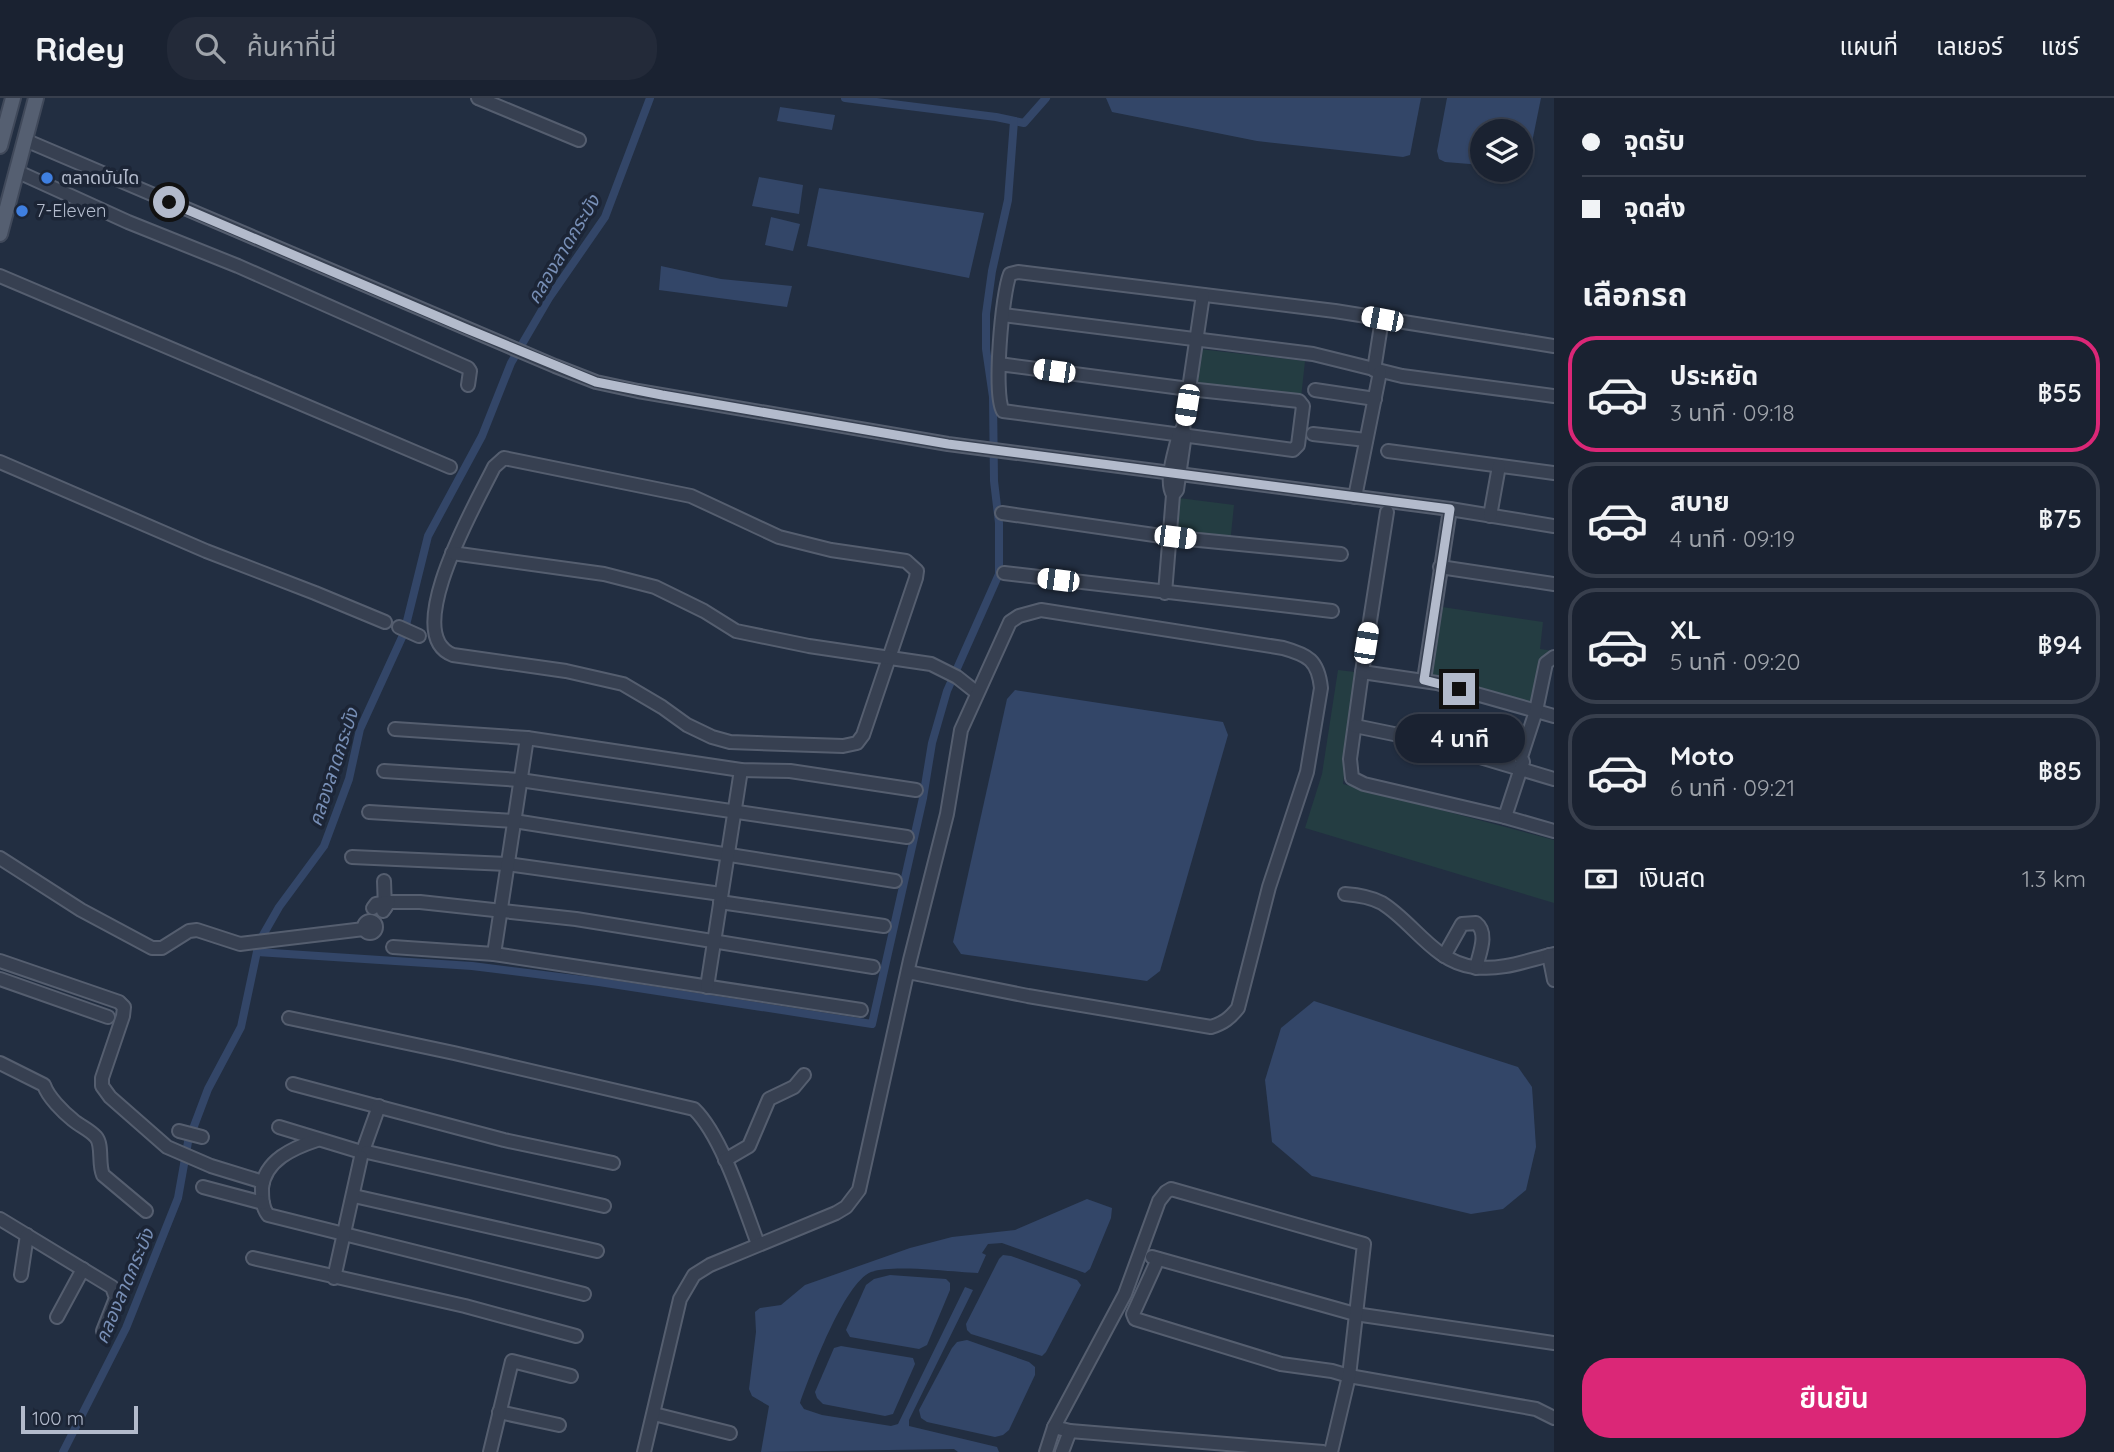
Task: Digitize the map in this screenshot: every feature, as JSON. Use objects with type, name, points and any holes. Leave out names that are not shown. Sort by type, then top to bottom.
[{"type":"main road","points":[[0,146],[13,98]]},
{"type":"main road","points":[[0,234],[36,98]]},
{"type":"street","points":[[478,98],[579,141]]},
{"type":"street","points":[[24,140],[596,382],[948,444],[1450,509],[1554,526]]},
{"type":"street","points":[[16,172],[468,368],[468,385]]},
{"type":"street","points":[[999,364],[1299,401],[1303,406],[1298,445],[1293,450],[1182,432],[1003,411],[998,404],[999,364],[1010,274],[1018,272],[1335,311],[1554,346]]},
{"type":"street","points":[[0,276],[450,467]]},
{"type":"street","points":[[1165,593],[1173,495],[1170,490],[1198,341],[1203,295]]},
{"type":"street","points":[[1003,315],[1313,354],[1377,371],[1554,396]]},
{"type":"street","points":[[1355,497],[1375,399],[1382,319]]},
{"type":"street","points":[[1315,390],[1375,399]]},
{"type":"street","points":[[1313,434],[1366,440]]},
{"type":"street","points":[[1388,451],[1554,473]]},
{"type":"street","points":[[504,458],[691,496],[779,537],[831,550],[899,559],[911,564],[917,571],[916,578],[889,659],[863,735],[857,743],[843,746],[721,740],[687,725],[663,707],[623,684],[566,671],[443,652],[435,640],[434,622],[445,571],[452,553],[494,467],[504,458]]},
{"type":"street","points":[[0,462],[205,551],[385,622]]},
{"type":"street","points":[[1490,516],[1499,466]]},
{"type":"street","points":[[1424,680],[1450,509]]},
{"type":"street","points":[[1387,512],[1362,672],[1350,770],[1352,778],[1357,782],[1554,831]]},
{"type":"street","points":[[1002,513],[1168,537],[1341,554]]},
{"type":"street","points":[[452,553],[604,574],[642,583],[704,611],[736,631],[752,636],[924,663],[951,673],[976,692]]},
{"type":"street","points":[[1440,567],[1554,584]]},
{"type":"street","points":[[1004,573],[1332,611]]},
{"type":"street","points":[[644,1452],[680,1299],[694,1275],[758,1244],[836,1213],[846,1207],[859,1189],[908,972],[947,814],[961,730],[1010,622],[1019,615],[1041,610],[1283,648],[1309,657],[1319,674],[1321,688],[1307,772],[1269,887],[1238,1007],[1231,1018],[1211,1027],[908,972]]},
{"type":"street","points":[[399,627],[419,636]]},
{"type":"street","points":[[1505,817],[1522,766],[1521,757],[1545,713],[1546,663],[1554,657]]},
{"type":"street","points":[[1362,672],[1424,680],[1545,713]]},
{"type":"street","points":[[1355,726],[1423,740],[1522,766],[1554,779]]},
{"type":"street","points":[[395,729],[527,738],[741,770],[790,771],[916,790]]},
{"type":"street","points":[[494,954],[527,738]]},
{"type":"street","points":[[707,987],[741,770]]},
{"type":"street","points":[[384,771],[520,780],[907,837]]},
{"type":"street","points":[[369,812],[514,821],[895,881]]},
{"type":"street","points":[[352,856],[507,864],[884,926]]},
{"type":"street","points":[[0,859],[81,910],[152,948],[162,948],[189,931],[197,930],[240,944],[284,938],[420,902],[576,919],[873,967]]},
{"type":"street","points":[[377,914],[384,881]]},
{"type":"street","points":[[1345,894],[1359,895],[1382,903],[1444,956],[1458,963],[1476,968],[1498,968],[1551,955],[1554,980]]},
{"type":"street","points":[[1444,956],[1462,924],[1476,923],[1483,933],[1476,968]]},
{"type":"street","points":[[393,947],[494,954],[861,1010]]},
{"type":"street","points":[[0,961],[119,1002],[124,1007],[124,1016],[102,1078],[102,1086],[110,1097],[167,1147],[211,1166],[263,1182]]},
{"type":"street","points":[[0,979],[108,1017]]},
{"type":"street","points":[[289,1018],[694,1109],[701,1116],[726,1160],[758,1244]]},
{"type":"street","points":[[0,1063],[44,1085],[47,1093],[72,1119],[97,1138],[99,1167],[103,1175],[146,1211]]},
{"type":"street","points":[[726,1160],[750,1146],[769,1099],[794,1087],[804,1074]]},
{"type":"street","points":[[293,1084],[504,1140],[614,1163]]},
{"type":"street","points":[[334,1278],[362,1152],[379,1106]]},
{"type":"street","points":[[279,1128],[362,1152],[604,1206]]},
{"type":"street","points":[[181,1132],[201,1137]]},
{"type":"street","points":[[317,1140],[291,1150],[276,1160],[263,1182],[262,1203],[266,1213],[276,1219],[584,1294]]},
{"type":"street","points":[[203,1187],[262,1203]]},
{"type":"street","points":[[1046,1452],[1054,1427],[1125,1294],[1162,1196],[1171,1189],[1364,1244],[1349,1376],[1331,1452]]},
{"type":"street","points":[[354,1196],[597,1251]]},
{"type":"street","points":[[0,1219],[115,1291],[116,1298],[103,1331]]},
{"type":"street","points":[[20,1275],[27,1235]]},
{"type":"street","points":[[1142,1253],[1355,1314],[1554,1343]]},
{"type":"street","points":[[253,1258],[465,1306],[576,1336]]},
{"type":"street","points":[[1158,1259],[1133,1314],[1135,1319],[1281,1364],[1536,1409],[1554,1418]]},
{"type":"street","points":[[57,1317],[83,1269]]},
{"type":"street","points":[[490,1452],[512,1361],[571,1376]]},
{"type":"street","points":[[499,1412],[559,1425]]},
{"type":"street","points":[[654,1414],[730,1433]]},
{"type":"street","points":[[1054,1427],[1070,1431],[1318,1451]]},
{"type":"street","points":[[1062,1452],[1070,1431]]},
{"type":"green space","points":[[1199,349],[1305,361],[1301,398],[1195,385]]},
{"type":"green space","points":[[1179,498],[1234,505],[1230,544],[1175,537]]},
{"type":"green space","points":[[1442,607],[1543,622],[1540,649],[1554,651],[1533,706],[1432,676]]},
{"type":"green space","points":[[1338,670],[1355,672],[1343,784],[1554,840],[1554,903],[1305,828],[1322,774]]},
{"type":"water","points":[[1106,98],[1421,98],[1410,155],[1403,157],[1257,141],[1112,112]]},
{"type":"water","points":[[1447,98],[1541,98],[1533,137],[1533,119],[1470,119],[1470,164],[1445,162],[1439,159],[1437,151]]},
{"type":"water","points":[[780,107],[835,115],[832,130],[777,121]]},
{"type":"water","points":[[759,177],[803,185],[799,214],[752,206]]},
{"type":"water","points":[[819,188],[984,213],[969,278],[807,246]]},
{"type":"water","points":[[771,217],[800,224],[793,251],[765,245]]},
{"type":"water","points":[[661,266],[721,279],[792,286],[787,307],[659,290]]},
{"type":"water","points":[[1015,690],[1223,722],[1228,735],[1160,971],[1147,981],[961,954],[953,942],[1007,699]]},
{"type":"water","points":[[1314,1001],[1518,1067],[1532,1087],[1536,1147],[1526,1190],[1503,1209],[1471,1214],[1312,1176],[1272,1142],[1265,1080],[1281,1028]]},
{"type":"water","points":[[1087,1199],[1112,1208],[1111,1218],[1090,1269],[1085,1273],[1002,1243],[988,1244],[982,1253],[986,1255],[978,1273],[908,1269],[871,1272],[850,1293],[839,1311],[800,1403],[804,1409],[822,1415],[891,1426],[898,1424],[965,1287],[973,1290],[909,1420],[909,1426],[997,1447],[999,1452],[958,1452],[954,1449],[761,1452],[769,1406],[752,1396],[749,1389],[756,1332],[755,1312],[760,1308],[781,1305],[805,1285],[910,1248],[952,1237],[1015,1230]]},
{"type":"water","points":[[1003,1255],[1077,1280],[1081,1285],[1042,1356],[971,1334],[967,1330],[966,1324]]},
{"type":"water","points":[[890,1275],[946,1279],[950,1283],[950,1290],[927,1345],[919,1349],[850,1337],[846,1330],[866,1285],[874,1279]]},
{"type":"water","points":[[967,1340],[1029,1362],[1035,1367],[1035,1375],[1009,1430],[1003,1435],[995,1437],[927,1422],[921,1418],[919,1410],[952,1348],[957,1342]]},
{"type":"water","points":[[841,1346],[913,1358],[915,1364],[893,1414],[885,1416],[823,1404],[817,1398],[815,1392],[834,1348]]},
{"type":"waterway","name":"คลองลาดกระบัง","points":[[63,1452],[126,1328],[178,1198],[188,1142],[208,1089],[241,1027],[259,942],[279,907],[324,846],[349,779],[360,729],[404,633],[428,536],[482,436],[511,363],[549,298],[605,217],[650,98]]},
{"type":"waterway","points":[[845,98],[1024,123],[1046,98]]},
{"type":"waterway","points":[[257,952],[472,966],[599,982],[872,1024],[923,798],[932,743],[947,691],[999,574],[993,397],[986,349],[986,314],[992,271],[1008,200],[1014,121]]},
{"type":"place","name":"ตลาดบันได","points":[[47,178]]},
{"type":"place","name":"7-Eleven","points":[[22,211]]},
{"type":"route","points":[[169,202],[596,382],[948,444],[1450,509],[1424,680],[1459,689]]}]
